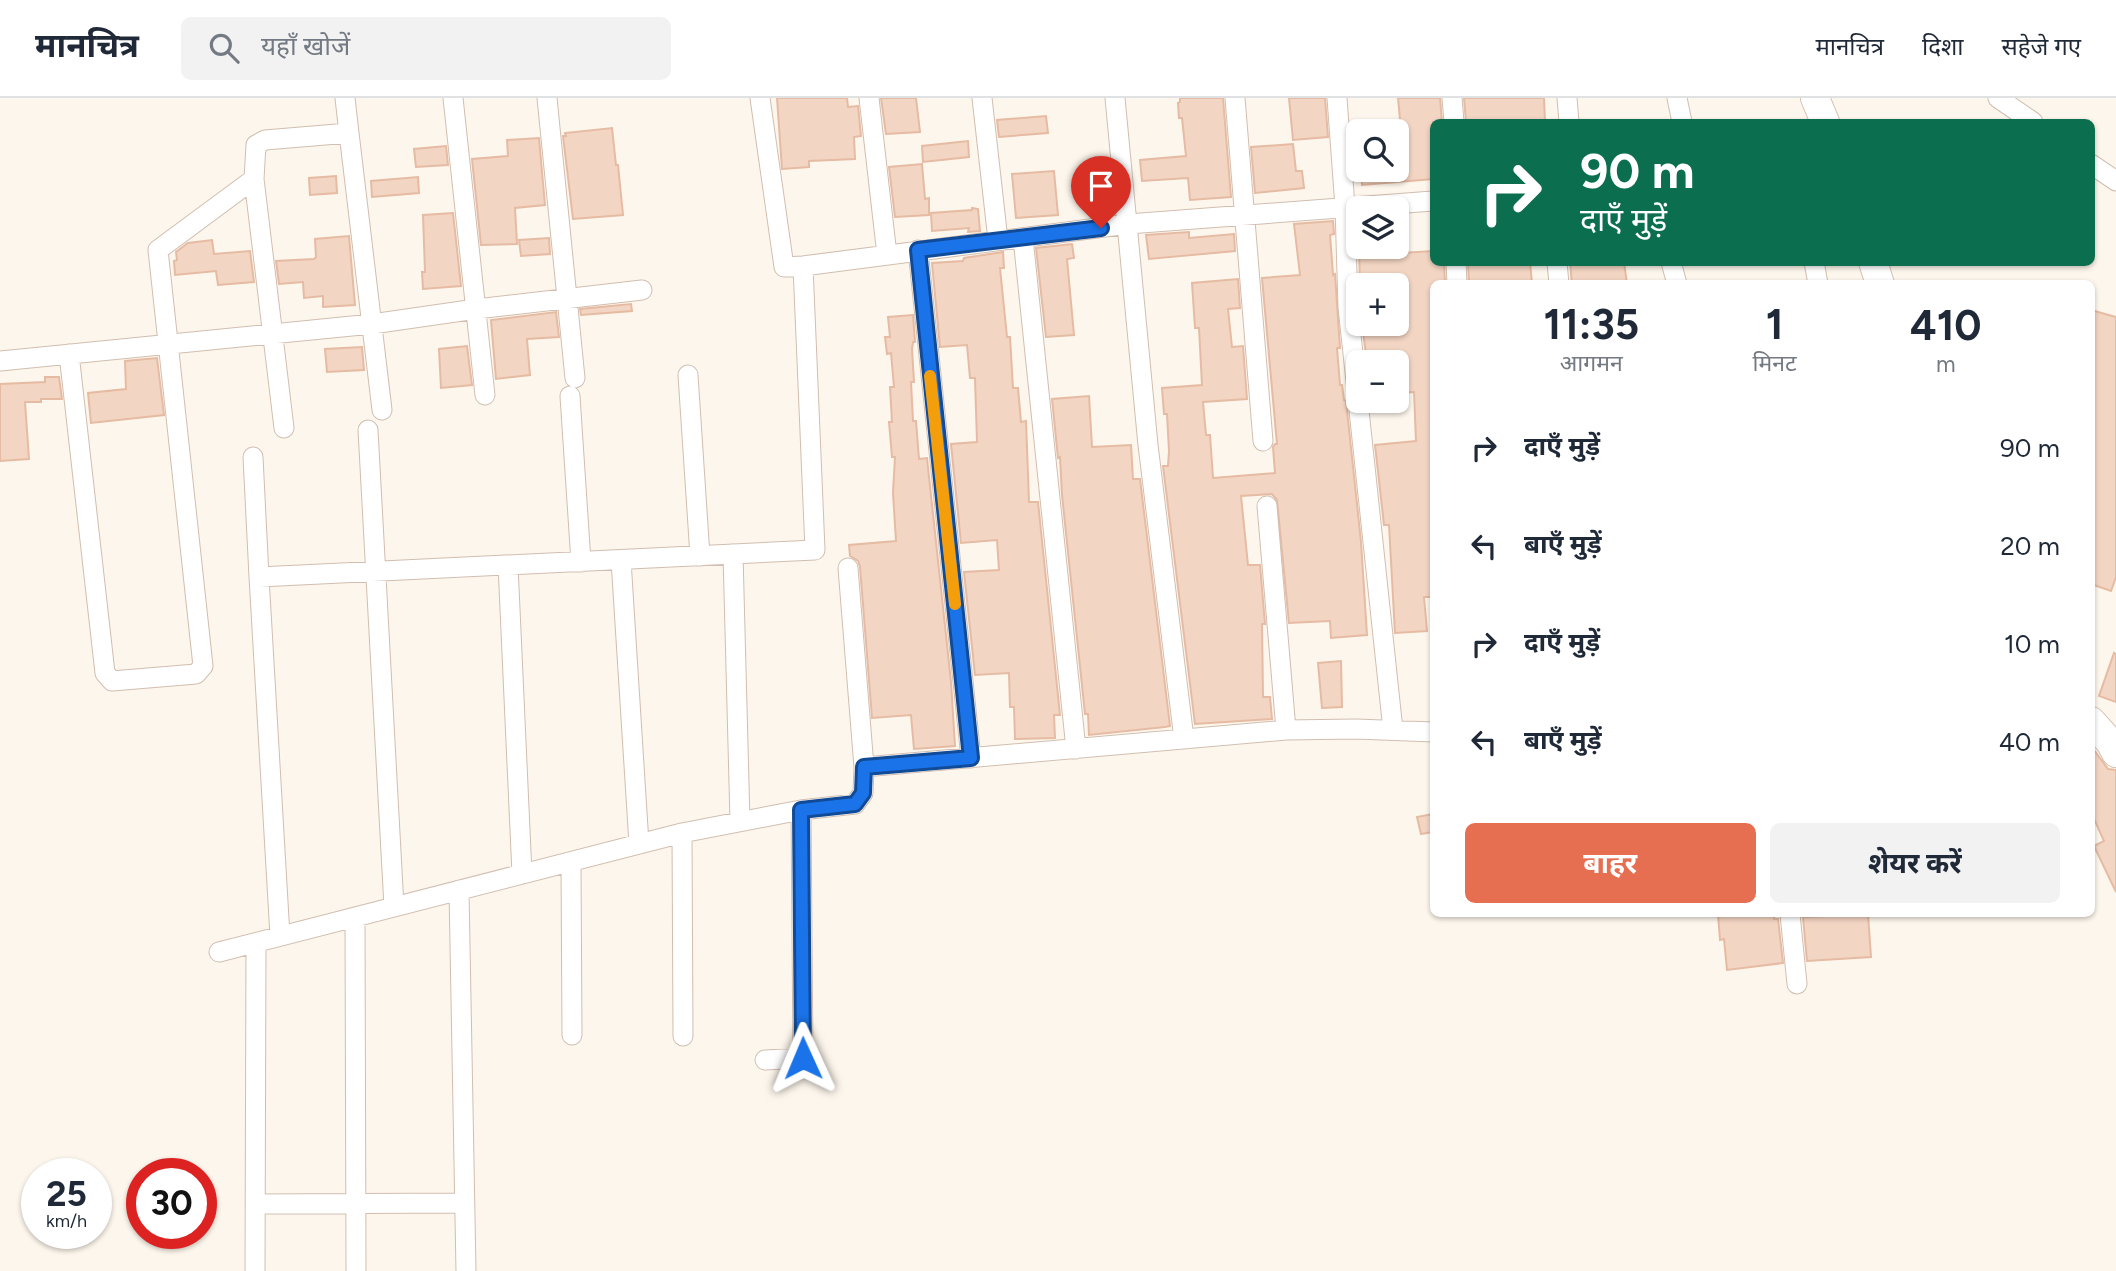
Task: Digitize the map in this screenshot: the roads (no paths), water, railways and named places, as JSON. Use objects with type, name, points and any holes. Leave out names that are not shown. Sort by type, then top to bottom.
[{"type":"street","points":[[345,98],[382,410]]},
{"type":"street","points":[[453,98],[485,395]]},
{"type":"street","points":[[547,98],[569,299],[581,562]]},
{"type":"street","points":[[760,98],[784,267],[1128,224],[1430,201]]},
{"type":"street","points":[[869,98],[887,255]]},
{"type":"street","points":[[982,98],[998,240]]},
{"type":"street","points":[[1115,98],[1148,445],[1184,739]]},
{"type":"street","points":[[1235,98],[1264,441]]},
{"type":"street","points":[[1338,98],[1348,307],[1353,350]]},
{"type":"street","points":[[1452,98],[1454,119]]},
{"type":"street","points":[[1567,98],[1569,119]]},
{"type":"street","points":[[1677,98],[1681,119]]},
{"type":"street","points":[[1815,98],[1824,119]]},
{"type":"street","points":[[1998,98],[2029,119]]},
{"type":"street","points":[[284,428],[254,180],[256,145],[265,140],[349,133]]},
{"type":"street","points":[[2095,167],[2116,181]]},
{"type":"street","points":[[69,354],[104,673],[112,681],[196,674],[202,666],[158,250],[254,180]]},
{"type":"street","points":[[1023,238],[1076,749]]},
{"type":"street","points":[[918,250],[971,758]]},
{"type":"street","points":[[259,577],[816,550],[803,266]]},
{"type":"street","points":[[0,361],[372,324],[642,290]]},
{"type":"street","points":[[688,375],[701,555]]},
{"type":"street","points":[[1359,413],[1393,730]]},
{"type":"street","points":[[368,430],[394,907]]},
{"type":"street","points":[[253,457],[280,936]]},
{"type":"street","points":[[1266,506],[1286,730]]},
{"type":"street","points":[[733,554],[740,821]]},
{"type":"street","points":[[621,559],[639,844]]},
{"type":"street","points":[[508,565],[522,874]]},
{"type":"street","points":[[219,952],[682,833],[801,810],[855,804],[863,793],[864,767],[848,568]]},
{"type":"street","points":[[2095,720],[2116,726]]},
{"type":"street","points":[[2095,724],[2116,753]]},
{"type":"street","points":[[864,767],[1286,730],[1430,732]]},
{"type":"street","points":[[765,1060],[803,1058],[801,810]]},
{"type":"street","points":[[682,833],[683,1036]]},
{"type":"street","points":[[571,862],[572,1035]]},
{"type":"street","points":[[459,890],[466,1271]]},
{"type":"street","points":[[355,917],[356,1271]]},
{"type":"street","points":[[1790,917],[1797,984]]},
{"type":"street","points":[[255,1271],[256,943]]},
{"type":"street","points":[[255,1204],[464,1203]]}]
